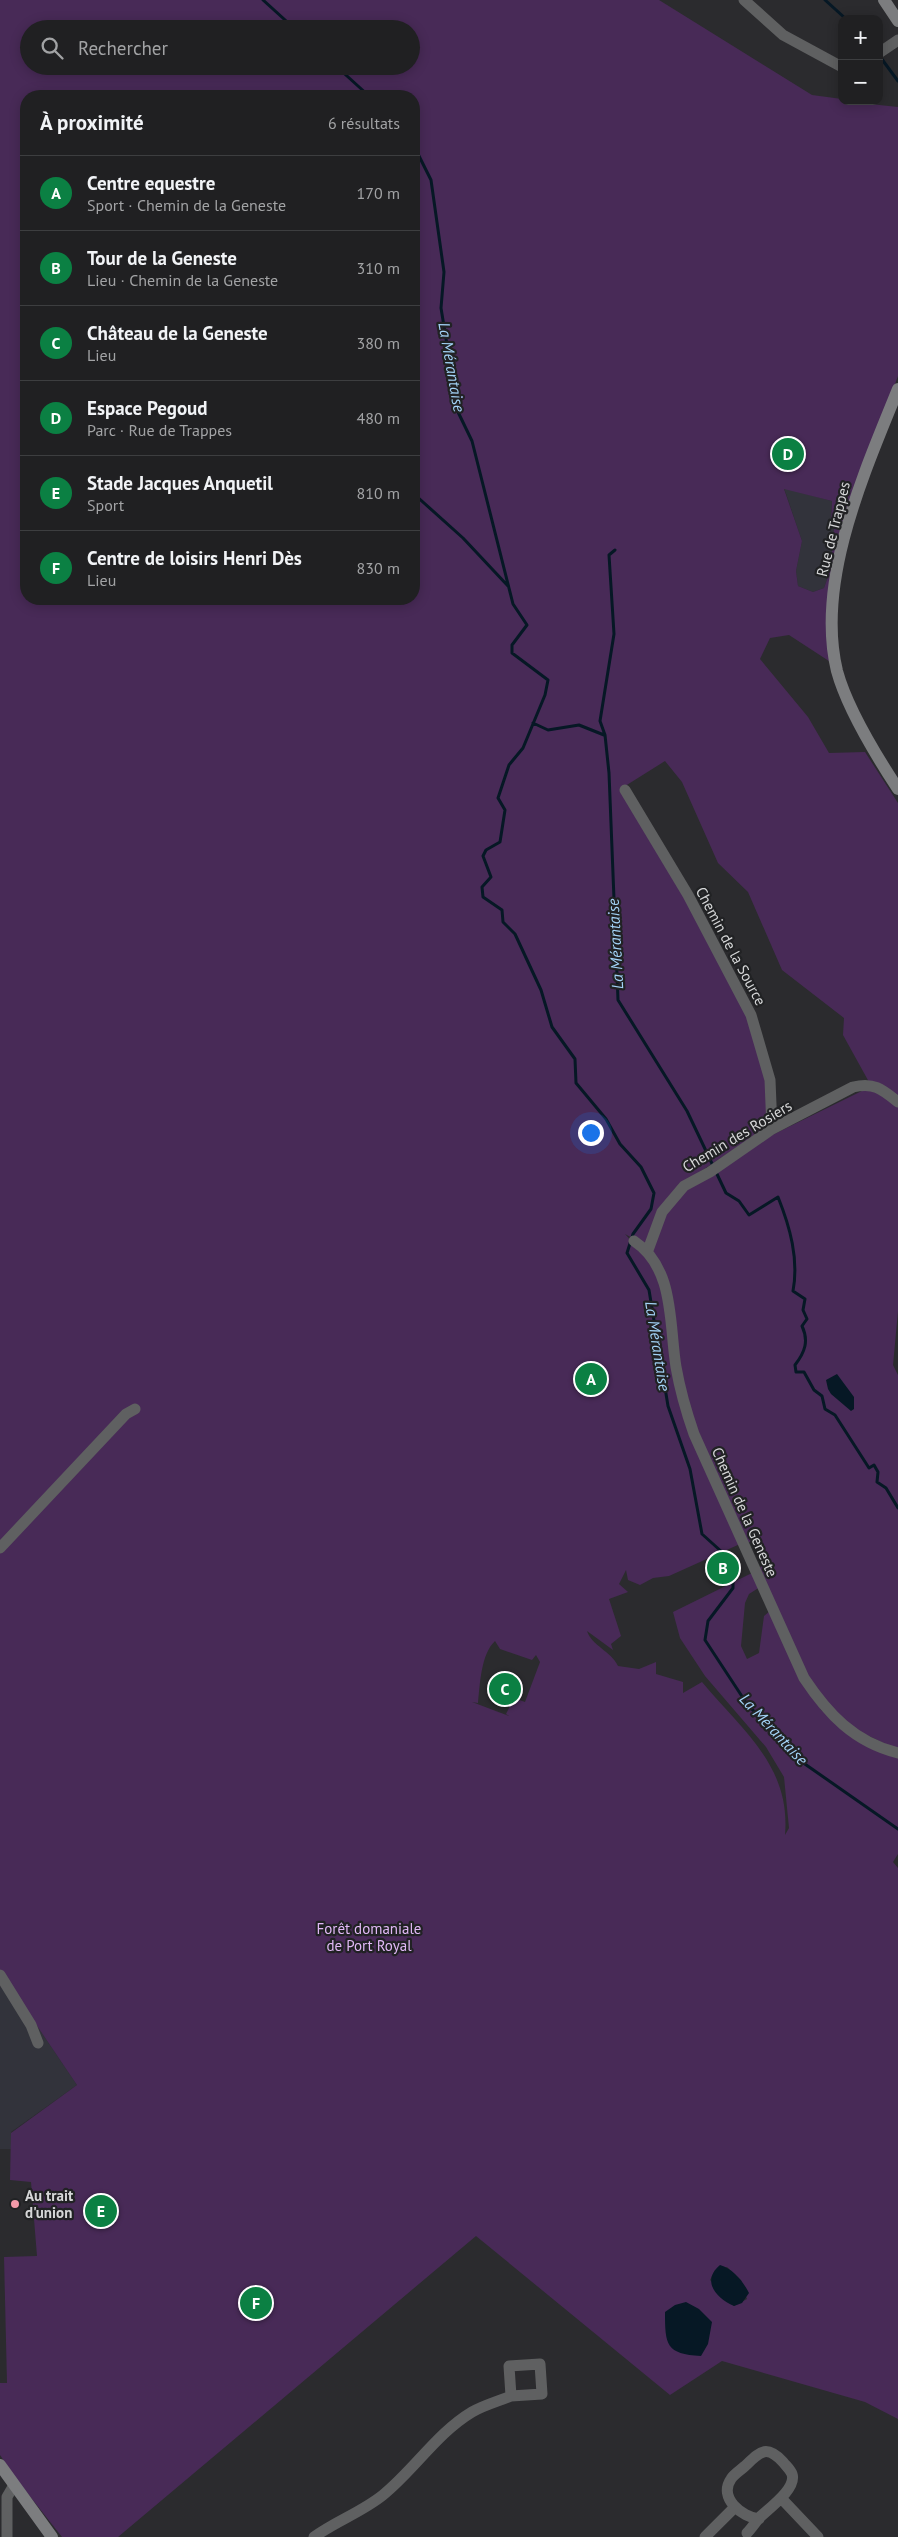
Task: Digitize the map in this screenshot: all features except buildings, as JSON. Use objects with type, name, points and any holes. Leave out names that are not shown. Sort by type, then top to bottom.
[{"type":"street","points":[[744,0],[783,34],[838,65]]},
{"type":"street","points":[[884,0],[898,20]]},
{"type":"street","points":[[883,49],[898,40]]},
{"type":"street","name":"Rue de Trappes","points":[[898,389],[863,477],[847,528],[834,587],[833,624],[837,669],[843,691],[898,789]]},
{"type":"street","name":"Chemin de la Source","points":[[625,790],[688,895],[751,1015],[770,1080],[772,1129]]},
{"type":"street","name":"Chemin des Rosiers","points":[[648,1250],[662,1212],[684,1186],[714,1169],[772,1129],[854,1087],[862,1085],[879,1086],[898,1102]]},
{"type":"street","points":[[634,1241],[648,1250]]},
{"type":"street","name":"Chemin de la Geneste","points":[[648,1250],[667,1292],[683,1402],[723,1499],[804,1678],[822,1704],[848,1730],[871,1744],[898,1753]]},
{"type":"street","points":[[0,1548],[126,1414],[134,1409]]},
{"type":"street","points":[[0,1975],[31,2025],[38,2043]]},
{"type":"street","points":[[314,2537],[331,2525],[381,2497],[401,2480],[442,2436],[472,2412],[511,2396]]},
{"type":"street","points":[[768,2451],[776,2454],[793,2476],[791,2484],[781,2498],[759,2519],[747,2535],[739,2511],[730,2500],[730,2480],[759,2453],[768,2451]]},
{"type":"street","points":[[0,2465],[52,2537]]},
{"type":"street","points":[[7,2537],[7,2497],[14,2485]]},
{"type":"street","points":[[781,2498],[818,2537]]},
{"type":"street","points":[[739,2511],[759,2519]]},
{"type":"street","points":[[705,2537],[739,2511]]},
{"type":"shaded area","points":[[784,488],[832,501],[831,522],[834,529],[830,571],[824,588],[813,592],[798,586],[796,571],[802,541]]},
{"type":"shaded area","points":[[0,1971],[77,2085],[11,2132],[11,2149],[0,2149]]},
{"type":"green space","name":"Forêt domaniale de Port Royal","points":[[0,0],[659,0],[812,95],[838,98],[838,105],[898,107],[898,376],[839,533],[832,663],[789,635],[770,638],[760,659],[808,717],[829,753],[865,752],[898,803],[898,1099],[869,1082],[843,1035],[844,1018],[782,970],[748,892],[718,863],[682,782],[665,761],[622,788],[748,1014],[767,1088],[772,1124],[683,1183],[647,1246],[625,1234],[654,1266],[667,1302],[680,1400],[740,1544],[669,1576],[653,1578],[640,1585],[628,1580],[626,1570],[619,1584],[628,1592],[609,1599],[621,1636],[611,1644],[613,1650],[587,1631],[593,1641],[611,1656],[618,1666],[639,1669],[656,1662],[656,1674],[683,1682],[683,1693],[702,1682],[747,1733],[772,1769],[780,1789],[785,1811],[785,1835],[789,1828],[784,1777],[766,1747],[705,1676],[680,1638],[673,1612],[754,1572],[760,1587],[749,1594],[745,1603],[741,1646],[747,1659],[759,1653],[764,1616],[770,1611],[821,1710],[898,1756],[898,1854],[893,1862],[898,1868],[898,2419],[865,2402],[722,2361],[670,2395],[476,2236],[118,2537],[62,2537],[17,2480],[0,2455],[0,2383],[7,2383],[4,2257],[37,2256],[31,2182],[10,2180],[11,2133],[77,2085],[0,1971]],"holes":[[[784,489],[832,501],[831,522],[834,529],[830,571],[824,588],[813,592],[798,586],[796,571],[802,541]],[[495,1641],[500,1649],[532,1660],[536,1655],[540,1662],[525,1702],[514,1698],[506,1714],[509,1716],[472,1702],[478,1703],[484,1661]],[[727,2267],[741,2280],[747,2299],[734,2306],[710,2280],[715,2270]]]},
{"type":"green space","points":[[870,1087],[898,1105],[898,1311],[893,1365],[898,1375],[898,1750],[844,1724],[812,1686],[757,1569],[762,1566],[764,1552],[757,1544],[744,1541],[696,1431],[651,1249],[666,1212],[686,1188],[760,1141]]},
{"type":"water","points":[[837,1374],[854,1397],[854,1409],[851,1411],[831,1394],[828,1389],[826,1380]]},
{"type":"water","points":[[720,2265],[733,2272],[747,2289],[749,2293],[742,2303],[734,2306],[727,2303],[713,2288],[711,2283],[712,2277],[714,2271]]},
{"type":"water","points":[[686,2302],[699,2309],[712,2322],[708,2344],[701,2356],[689,2355],[674,2350],[667,2340],[665,2312],[675,2305]]},
{"type":"waterway","name":"La Mérantaise","points":[[263,0],[285,20]]},
{"type":"waterway","points":[[825,0],[842,15]]},
{"type":"waterway","points":[[882,60],[898,81]]},
{"type":"waterway","name":"La Mérantaise","points":[[346,75],[362,90]]},
{"type":"waterway","name":"La Mérantaise","points":[[420,158],[431,180],[444,272],[441,308],[458,412],[472,441],[513,604],[527,625],[512,645],[512,653],[548,680],[545,695],[523,748],[509,765],[498,798],[505,810],[500,842],[486,850],[483,856],[491,877],[482,887],[483,897],[502,910],[503,922],[515,934],[541,990],[552,1027],[575,1059],[576,1083],[606,1119],[620,1144],[641,1167],[654,1193],[651,1209],[633,1234],[627,1253],[649,1290],[668,1406],[690,1469],[702,1534],[733,1562],[733,1588],[708,1621],[705,1640],[747,1704],[802,1762],[898,1829]]},
{"type":"waterway","name":"La Mérantaise","points":[[420,499],[463,538],[508,586]]},
{"type":"waterway","name":"La Mérantaise","points":[[615,550],[609,555],[614,634],[600,721],[605,735],[609,773],[618,1000],[687,1111],[726,1193],[739,1201],[749,1215],[778,1197],[786,1220],[794,1255],[795,1279],[793,1291],[805,1299],[803,1310],[807,1319],[802,1326],[805,1346],[795,1365],[796,1372],[804,1372],[814,1390],[822,1396],[825,1409],[835,1415],[869,1468],[874,1465],[878,1472],[877,1482],[886,1488],[898,1508]]},
{"type":"waterway","name":"La Mérantaise","points":[[533,723],[548,730],[579,725],[604,735]]},
{"type":"place","name":"Espace Pegoud","points":[[788,454]]},
{"type":"place","name":"Centre equestre","points":[[591,1379]]},
{"type":"place","name":"Tour de la Geneste","points":[[723,1568]]},
{"type":"place","name":"Château de la Geneste","points":[[505,1689]]},
{"type":"place","name":"Au trait d'union","points":[[15,2204]]},
{"type":"place","name":"Stade Jacques Anquetil","points":[[101,2211]]},
{"type":"place","name":"Centre de loisirs Henri Dès","points":[[256,2303]]}]
